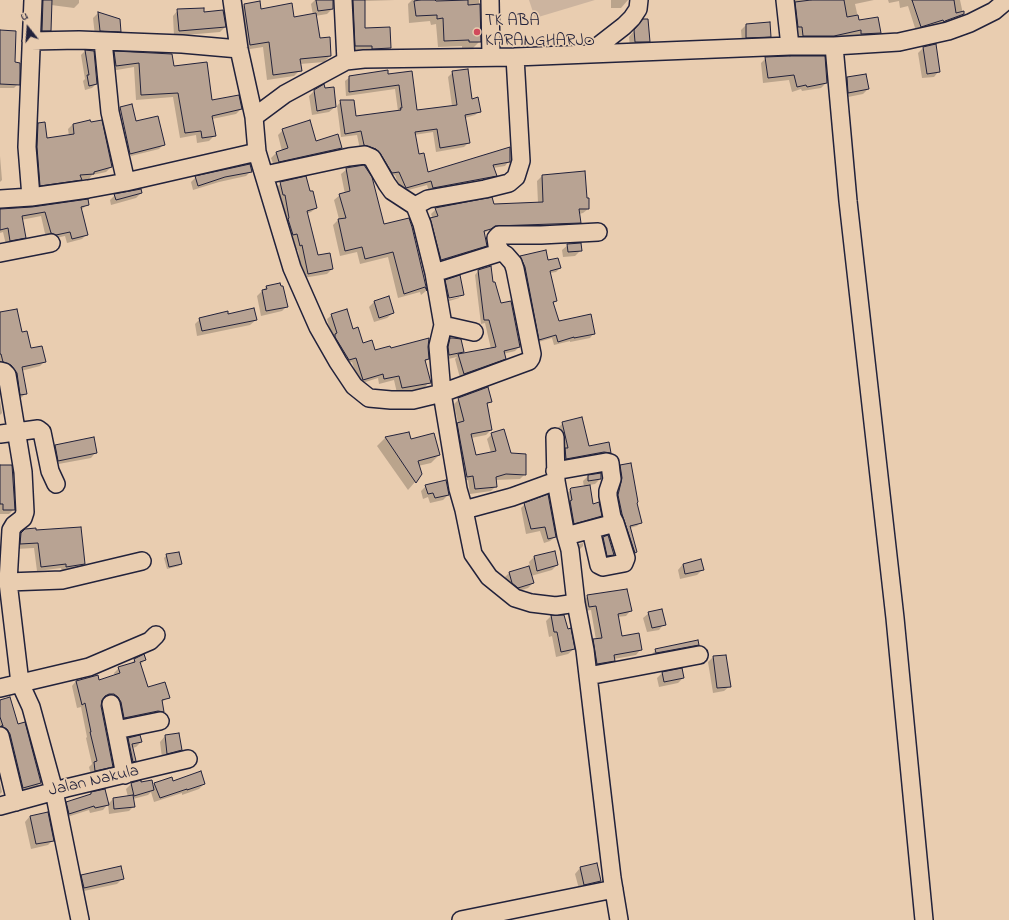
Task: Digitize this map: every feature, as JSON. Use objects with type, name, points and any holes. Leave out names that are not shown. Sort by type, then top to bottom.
[{"type":"street","points":[[31,197],[28,147],[33,0]]},
{"type":"street","points":[[232,0],[239,50],[254,117],[257,152],[292,268],[318,327],[338,362],[354,386],[369,398],[413,400],[442,393],[483,377],[523,364],[531,358],[532,354],[515,269],[513,262],[497,245],[496,238],[499,235],[598,232]]},
{"type":"street","points":[[343,0],[346,61]]},
{"type":"street","points":[[490,0],[491,57]]},
{"type":"street","points":[[588,54],[632,18],[638,9],[640,0]]},
{"type":"street","points":[[785,0],[790,46]]},
{"type":"street","points":[[254,117],[285,94],[346,61],[364,59],[516,57],[790,46],[834,46],[899,42],[948,31],[970,23],[994,11],[1007,0]]},
{"type":"street","points":[[31,41],[103,41],[182,44],[239,50]]},
{"type":"street","points":[[103,41],[110,112],[126,182]]},
{"type":"street","points":[[834,46],[848,201],[895,618],[924,920]]},
{"type":"street","points":[[415,206],[428,199],[485,190],[509,183],[516,177],[521,160],[516,57]]},
{"type":"street","points":[[0,199],[31,197],[88,189],[126,182],[257,152]]},
{"type":"street","points":[[265,175],[349,157],[368,156],[375,161],[382,178],[392,191],[415,206],[422,224],[434,273],[443,325],[438,346],[442,393],[458,489],[473,554],[489,576],[515,598],[531,603],[556,606],[576,603]]},
{"type":"street","points":[[0,253],[51,243]]},
{"type":"street","points":[[434,273],[502,252]]},
{"type":"street","points":[[443,325],[474,332]]},
{"type":"street","points":[[0,371],[7,375],[8,434],[23,472],[25,512],[24,518],[14,525],[11,530],[8,582],[20,683],[30,706],[54,791],[80,920]]},
{"type":"street","points":[[8,434],[38,429],[42,432],[50,471],[56,484]]},
{"type":"street","points":[[555,437],[556,476],[566,536],[570,550],[576,603],[585,650],[619,920]]},
{"type":"street","points":[[464,510],[512,498],[556,476],[606,462],[610,463],[612,479],[608,496],[612,517],[626,558],[624,563],[603,567],[599,565],[592,530]]},
{"type":"street","points":[[566,536],[615,523]]},
{"type":"street","points":[[8,582],[62,580],[142,561]]},
{"type":"street","points":[[0,688],[89,667],[150,641],[156,635]]},
{"type":"street","points":[[588,676],[699,655]]},
{"type":"street","points":[[111,704],[125,775]]},
{"type":"street","points":[[116,730],[160,721]]},
{"type":"street","points":[[0,736],[8,804]]},
{"type":"street","name":"Jalan Nakula","points":[[8,804],[54,791],[188,759]]},
{"type":"street","points":[[461,920],[614,889]]},
{"type":"shaded area","points":[[529,0],[595,0],[535,18]]},
{"type":"building","points":[[43,0],[52,0],[51,31],[42,31]]},
{"type":"building","points":[[316,0],[333,0],[333,9],[318,11]]},
{"type":"building","points":[[353,0],[365,0],[365,28],[390,27],[391,48],[372,49],[372,46],[355,46]]},
{"type":"building","points":[[468,0],[468,5],[480,4],[481,42],[469,42],[469,40],[444,41],[443,18],[437,19],[437,15],[416,16],[414,1]]},
{"type":"building","points":[[811,0],[844,0],[847,17],[858,15],[859,20],[878,17],[881,33],[861,34],[861,30],[834,36],[803,36],[802,27],[798,27],[795,2]]},
{"type":"building","points":[[912,0],[954,0],[956,13],[964,11],[964,14],[944,22],[943,20],[921,27]]},
{"type":"building","points":[[260,1],[261,9],[292,3],[294,17],[316,13],[320,38],[330,37],[331,56],[300,59],[302,71],[273,75],[269,42],[250,45],[244,4]]},
{"type":"building","points":[[204,8],[204,12],[223,10],[226,27],[179,31],[177,9]]},
{"type":"building","points":[[98,12],[120,19],[121,32],[100,31]]},
{"type":"building","points":[[643,19],[648,19],[650,42],[635,42],[634,30]]},
{"type":"building","points":[[770,22],[771,37],[746,38],[746,24]]},
{"type":"building","points":[[0,30],[16,31],[15,62],[20,63],[20,85],[0,84]]},
{"type":"building","points":[[936,44],[940,72],[927,74],[923,47]]},
{"type":"building","points":[[85,50],[94,51],[97,84],[89,86],[87,75],[89,75]]},
{"type":"building","points":[[114,51],[172,54],[174,66],[207,62],[212,100],[239,95],[242,109],[212,116],[216,136],[202,138],[201,131],[185,133],[178,93],[141,95],[139,63],[116,66]]},
{"type":"building","points":[[825,56],[827,83],[807,87],[806,85],[797,87],[794,75],[768,78],[765,57]]},
{"type":"building","points":[[468,69],[472,99],[478,97],[481,112],[465,115],[470,143],[440,148],[437,129],[415,132],[419,154],[424,153],[428,172],[510,147],[510,162],[493,165],[497,176],[433,188],[431,181],[406,188],[399,172],[392,173],[376,149],[364,145],[361,131],[345,134],[340,100],[354,100],[356,116],[401,110],[400,108],[402,108],[399,85],[349,92],[349,76],[388,70],[388,74],[412,71],[417,110],[457,105],[452,71]]},
{"type":"building","points":[[866,74],[869,89],[848,93],[847,77]]},
{"type":"building","points":[[324,84],[325,88],[334,87],[336,107],[317,111],[314,90]]},
{"type":"building","points":[[132,104],[136,121],[158,116],[165,145],[130,154],[120,107]]},
{"type":"building","points":[[90,120],[91,122],[102,120],[112,167],[94,172],[94,174],[80,175],[82,180],[40,186],[37,147],[38,123],[45,122],[47,138],[74,134],[73,124]]},
{"type":"building","points":[[310,120],[316,141],[338,134],[342,148],[279,162],[276,152],[288,148],[282,129]]},
{"type":"building","points":[[250,164],[252,172],[225,177],[198,186],[195,176]]},
{"type":"building","points":[[364,165],[372,177],[384,224],[409,218],[427,291],[425,287],[404,294],[393,252],[365,259],[362,247],[345,251],[338,219],[346,218],[339,194],[350,191],[346,168]]},
{"type":"building","points":[[585,171],[589,209],[579,209],[581,223],[495,226],[484,231],[487,246],[441,260],[430,218],[438,216],[435,208],[492,197],[494,204],[543,202],[542,175]]},
{"type":"building","points":[[306,176],[310,191],[313,191],[317,208],[307,211],[318,255],[330,253],[333,269],[308,274],[302,245],[300,246],[297,234],[293,235],[288,219],[285,195],[283,195],[280,182]]},
{"type":"building","points":[[141,189],[142,193],[116,200],[114,194]]},
{"type":"building","points":[[88,199],[89,205],[81,207],[88,235],[72,239],[70,232],[56,235],[51,233],[45,212],[22,216],[26,238],[10,241],[8,228],[0,230],[0,209],[32,207]]},
{"type":"building","points":[[581,243],[582,251],[568,252],[567,244]]},
{"type":"building","points":[[546,250],[548,260],[558,258],[561,268],[550,271],[557,301],[553,302],[559,321],[591,314],[595,334],[574,337],[558,342],[556,335],[539,340],[525,267],[520,256]]},
{"type":"building","points":[[491,266],[493,282],[495,282],[501,303],[511,301],[520,347],[504,351],[506,359],[464,374],[458,354],[496,347],[489,320],[484,320],[478,270]]},
{"type":"building","points":[[460,275],[464,295],[449,298],[445,280]]},
{"type":"building","points":[[280,283],[281,286],[283,286],[288,307],[266,311],[262,290],[267,289],[266,286]]},
{"type":"building","points":[[389,296],[394,313],[379,318],[374,301]]},
{"type":"building","points":[[254,308],[257,320],[202,331],[199,318],[228,311],[228,314]]},
{"type":"building","points":[[17,309],[22,332],[27,331],[31,348],[42,346],[46,362],[22,367],[27,394],[20,395],[17,373],[11,365],[3,362],[0,354],[0,312]]},
{"type":"building","points":[[347,309],[353,329],[358,327],[363,343],[372,340],[375,350],[390,346],[391,348],[429,338],[429,359],[425,360],[431,383],[402,388],[399,376],[384,379],[383,374],[363,380],[356,358],[349,360],[335,337],[335,334],[337,333],[331,314]]},
{"type":"building","points":[[450,338],[461,339],[464,352],[449,355],[448,347]]},
{"type":"building","points":[[488,387],[492,402],[487,403],[492,430],[471,434],[476,455],[496,451],[491,433],[504,429],[511,453],[526,454],[526,475],[506,474],[496,477],[497,487],[475,489],[473,476],[467,477],[460,440],[457,423],[464,421],[458,398]]},
{"type":"building","points":[[582,417],[589,446],[609,442],[611,453],[604,452],[566,459],[565,448],[568,448],[562,422]]},
{"type":"building","points":[[409,432],[411,439],[434,433],[440,455],[418,461],[422,474],[416,483],[385,437]]},
{"type":"building","points":[[94,437],[97,453],[58,461],[55,445]]},
{"type":"building","points":[[631,463],[637,503],[642,523],[630,526],[637,552],[635,553],[622,514],[618,495],[622,478],[620,465]]},
{"type":"building","points":[[0,465],[12,465],[15,510],[3,510],[3,504],[0,504]]},
{"type":"building","points":[[601,473],[601,479],[588,481],[588,475]]},
{"type":"building","points":[[446,480],[449,495],[435,498],[433,493],[428,494],[425,485]]},
{"type":"building","points":[[590,485],[593,504],[599,502],[602,516],[574,524],[570,501],[572,500],[570,489]]},
{"type":"building","points":[[548,494],[556,537],[548,539],[545,527],[531,529],[524,503]]},
{"type":"building","points":[[81,527],[85,564],[66,567],[66,564],[41,567],[38,543],[20,544],[21,533],[25,529],[36,528],[36,530]]},
{"type":"building","points":[[608,535],[614,555],[607,556],[603,537]]},
{"type":"building","points":[[555,551],[558,565],[537,571],[534,556]]},
{"type":"building","points":[[179,552],[182,564],[169,567],[166,554]]},
{"type":"building","points":[[701,559],[704,570],[685,574],[683,564]]},
{"type":"building","points":[[529,566],[534,583],[518,588],[512,583],[509,572]]},
{"type":"building","points":[[627,589],[632,611],[618,614],[622,636],[639,633],[642,650],[614,655],[615,661],[597,664],[593,639],[602,638],[596,606],[589,607],[587,595]]},
{"type":"building","points":[[662,609],[666,625],[652,628],[648,612]]},
{"type":"building","points":[[551,615],[564,615],[568,629],[571,628],[575,649],[561,652],[557,632],[554,632]]},
{"type":"building","points":[[698,640],[699,645],[656,653],[655,649]]},
{"type":"building","points":[[144,654],[146,660],[140,662],[148,687],[165,682],[170,698],[162,700],[164,712],[158,711],[124,718],[121,702],[118,697],[114,694],[105,696],[102,700],[101,706],[113,767],[95,771],[94,762],[97,761],[85,703],[82,705],[76,681],[98,675],[99,680],[120,673],[118,667],[135,662],[134,659]]},
{"type":"building","points":[[726,655],[731,687],[717,688],[713,656]]},
{"type":"building","points":[[682,668],[684,678],[664,682],[662,672]]},
{"type":"building","points":[[10,697],[18,724],[25,722],[41,783],[23,788],[10,734],[7,729],[1,726],[3,726],[0,717],[0,700]]},
{"type":"building","points":[[179,733],[182,750],[167,754],[165,735]]},
{"type":"building","points":[[140,735],[142,742],[132,744],[136,761],[133,762],[128,738]]},
{"type":"building","points":[[201,771],[205,784],[160,798],[154,783],[172,777],[173,781]]},
{"type":"building","points":[[141,780],[141,782],[152,780],[154,790],[134,796],[131,783]]},
{"type":"building","points":[[105,789],[109,805],[95,808],[94,806],[69,814],[66,802],[91,794],[91,792]]},
{"type":"building","points":[[133,795],[135,807],[114,809],[113,798]]},
{"type":"building","points":[[48,812],[54,841],[36,844],[30,816]]},
{"type":"building","points":[[597,863],[601,881],[584,885],[580,867]]},
{"type":"building","points":[[121,866],[124,879],[84,888],[81,875]]},
{"type":"place","name":"TK ABA KARANGHARJO","points":[[477,32]]}]
